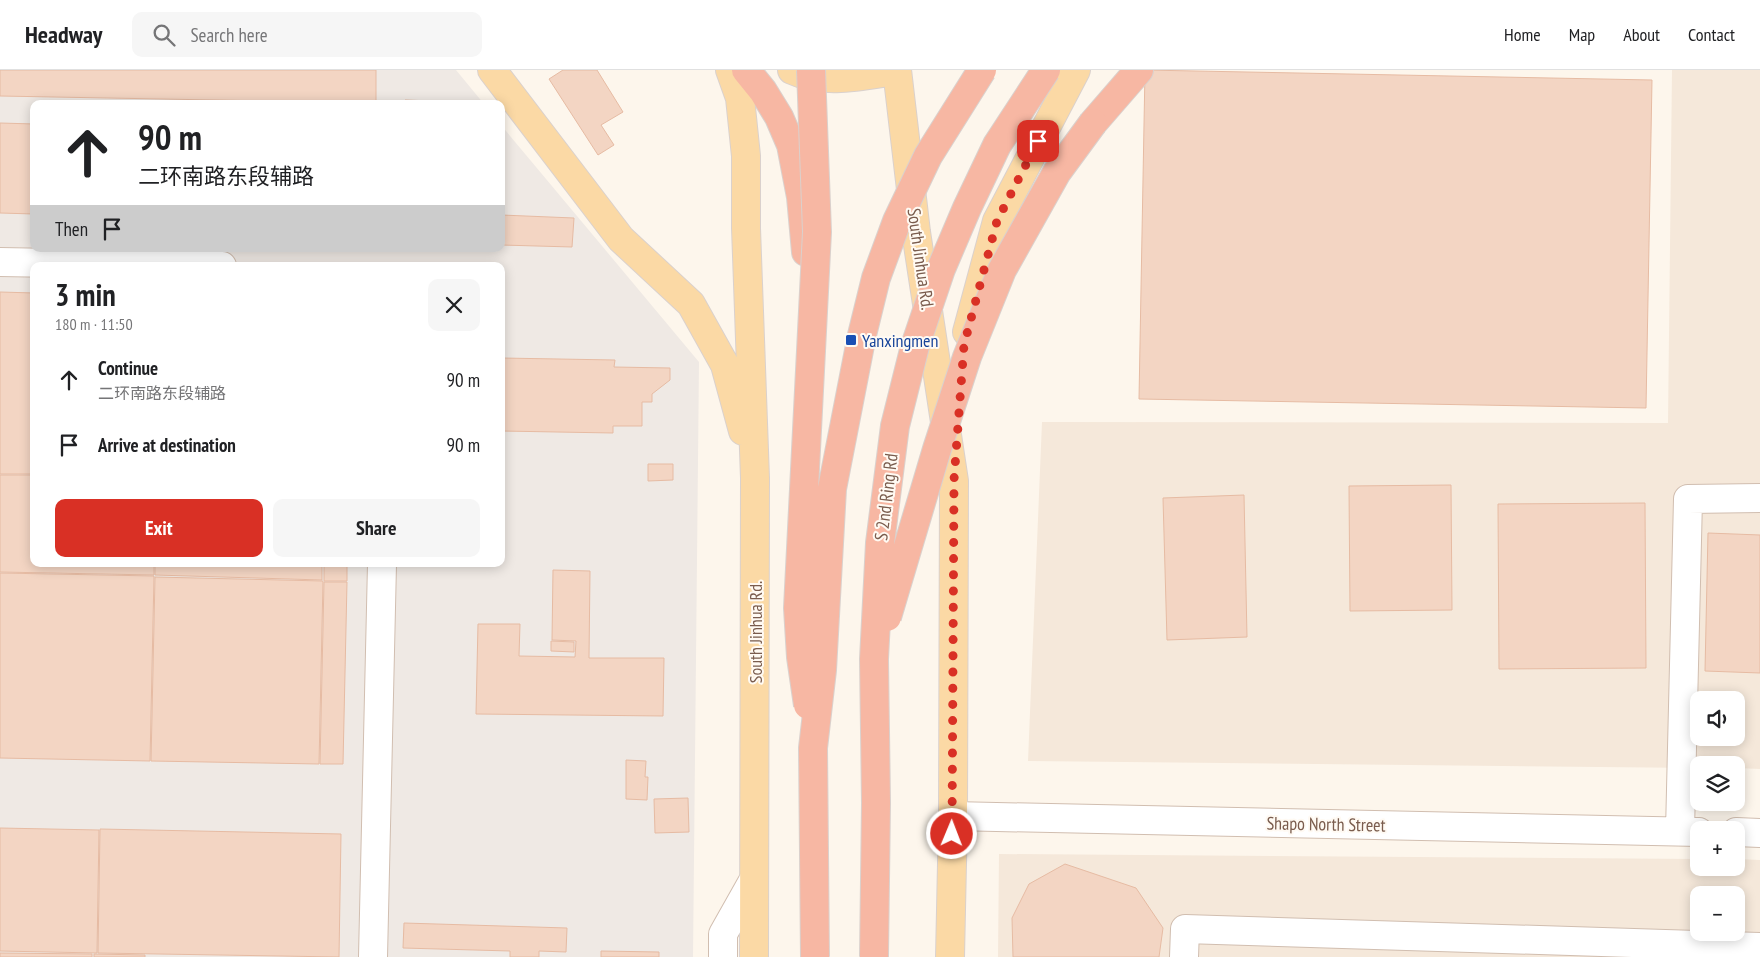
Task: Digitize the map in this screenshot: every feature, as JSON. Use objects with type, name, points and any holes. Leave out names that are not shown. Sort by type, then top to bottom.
[{"type":"highway","points":[[746,70],[763,91],[791,145],[801,197],[812,308]]},
{"type":"highway","points":[[811,70],[817,232],[798,608],[801,657],[813,748],[815,957]]},
{"type":"highway","points":[[813,748],[822,670],[832,489],[862,335],[876,278],[897,221],[928,156],[982,70]]},
{"type":"highway","name":"S 2nd Ring Rd","points":[[874,957],[876,803],[874,659],[880,543],[895,426],[915,346],[941,269],[997,145],[1046,70]]},
{"type":"highway","points":[[874,659],[936,448],[967,357],[1002,270],[1057,172],[1093,123],[1139,70]]},
{"type":"main road","points":[[492,70],[621,239],[691,304],[725,365],[755,478]]},
{"type":"main road","name":"South Jinhua Rd.","points":[[730,70],[740,98],[746,156],[746,228],[755,478],[754,957]]},
{"type":"main road","points":[[792,70],[802,74],[845,79],[891,70]]},
{"type":"main road","name":"South Jinhua Rd.","points":[[897,70],[916,232],[954,480],[953,816],[950,957]]},
{"type":"main road","points":[[954,480],[964,345],[997,221],[1076,70]]},
{"type":"street","points":[[0,262],[30,263]]},
{"type":"street","points":[[1689,832],[1688,499],[1760,498]]},
{"type":"street","points":[[373,957],[382,567]]},
{"type":"street","name":"Shapo North Street","points":[[953,816],[1689,832]]},
{"type":"street","points":[[1745,832],[1760,833]]},
{"type":"street","points":[[723,957],[723,934],[754,879]]},
{"type":"street","points":[[1184,957],[1185,930],[1581,949],[1760,947]]},
{"type":"shaded area","points":[[0,70],[456,70],[481,100],[30,100],[30,252],[505,252],[505,130],[699,362],[693,957],[0,957]]},
{"type":"shaded area","points":[[1672,70],[1760,70],[1760,769],[1745,768],[1745,756],[1690,756],[1690,768],[1028,761],[1042,422],[1668,423]]},
{"type":"shaded area","points":[[999,854],[1690,859],[1690,876],[1745,876],[1745,859],[1760,860],[1760,957],[998,957]]},
{"type":"building","points":[[0,70],[376,70],[376,100],[215,100],[0,96]]},
{"type":"building","points":[[563,70],[597,70],[623,112],[601,125],[614,145],[598,155],[549,79]]},
{"type":"building","points":[[1145,70],[1652,80],[1646,408],[1139,399]]},
{"type":"building","points":[[0,123],[30,124],[30,214],[0,213]]},
{"type":"building","points":[[505,215],[574,218],[572,247],[505,245]]},
{"type":"building","points":[[0,292],[30,293],[30,474],[0,474]]},
{"type":"building","points":[[505,358],[615,360],[614,367],[670,368],[670,380],[652,394],[652,402],[642,402],[642,426],[613,426],[613,433],[505,431]]},
{"type":"building","points":[[648,464],[673,464],[673,480],[648,481]]},
{"type":"building","points":[[0,475],[30,475],[30,567],[154,567],[154,575],[0,572]]},
{"type":"building","points":[[1451,485],[1452,610],[1350,611],[1349,486]]},
{"type":"building","points":[[1244,495],[1247,637],[1167,640],[1163,498]]},
{"type":"building","points":[[1645,503],[1646,668],[1499,669],[1498,504]]},
{"type":"building","points":[[1708,533],[1760,535],[1760,673],[1705,671]]},
{"type":"building","points":[[155,567],[322,567],[322,580],[155,575]]},
{"type":"building","points":[[324,567],[347,567],[347,581],[324,581]]},
{"type":"building","points":[[553,570],[590,571],[589,658],[664,658],[663,716],[476,714],[478,624],[520,624],[519,656],[575,657],[576,641],[552,640]]},
{"type":"building","points":[[0,573],[154,576],[150,761],[0,758]]},
{"type":"building","points":[[155,577],[323,581],[319,764],[151,761]]},
{"type":"building","points":[[324,582],[347,582],[343,764],[320,764]]},
{"type":"building","points":[[551,641],[574,642],[574,652],[551,651]]},
{"type":"building","points":[[626,760],[646,761],[645,777],[648,777],[647,800],[626,799]]},
{"type":"building","points":[[688,798],[689,832],[655,833],[654,799]]},
{"type":"building","points":[[0,828],[99,830],[97,953],[0,951]]},
{"type":"building","points":[[100,829],[341,834],[339,957],[98,953]]},
{"type":"building","points":[[1065,864],[1136,888],[1163,928],[1159,957],[1013,957],[1012,918],[1029,884]]},
{"type":"building","points":[[404,923],[567,928],[566,952],[539,951],[539,957],[510,957],[510,951],[403,948]]},
{"type":"building","points":[[601,951],[659,952],[659,957],[601,957]]},
{"type":"building","points":[[0,953],[92,954],[92,957],[0,957]]},
{"type":"building","points":[[94,954],[145,955],[145,957],[94,957]]},
{"type":"place","name":"Yanxingmen","points":[[851,340]]},
{"type":"route","points":[[952,834],[954,480],[964,345],[997,221],[1038,141]]}]
